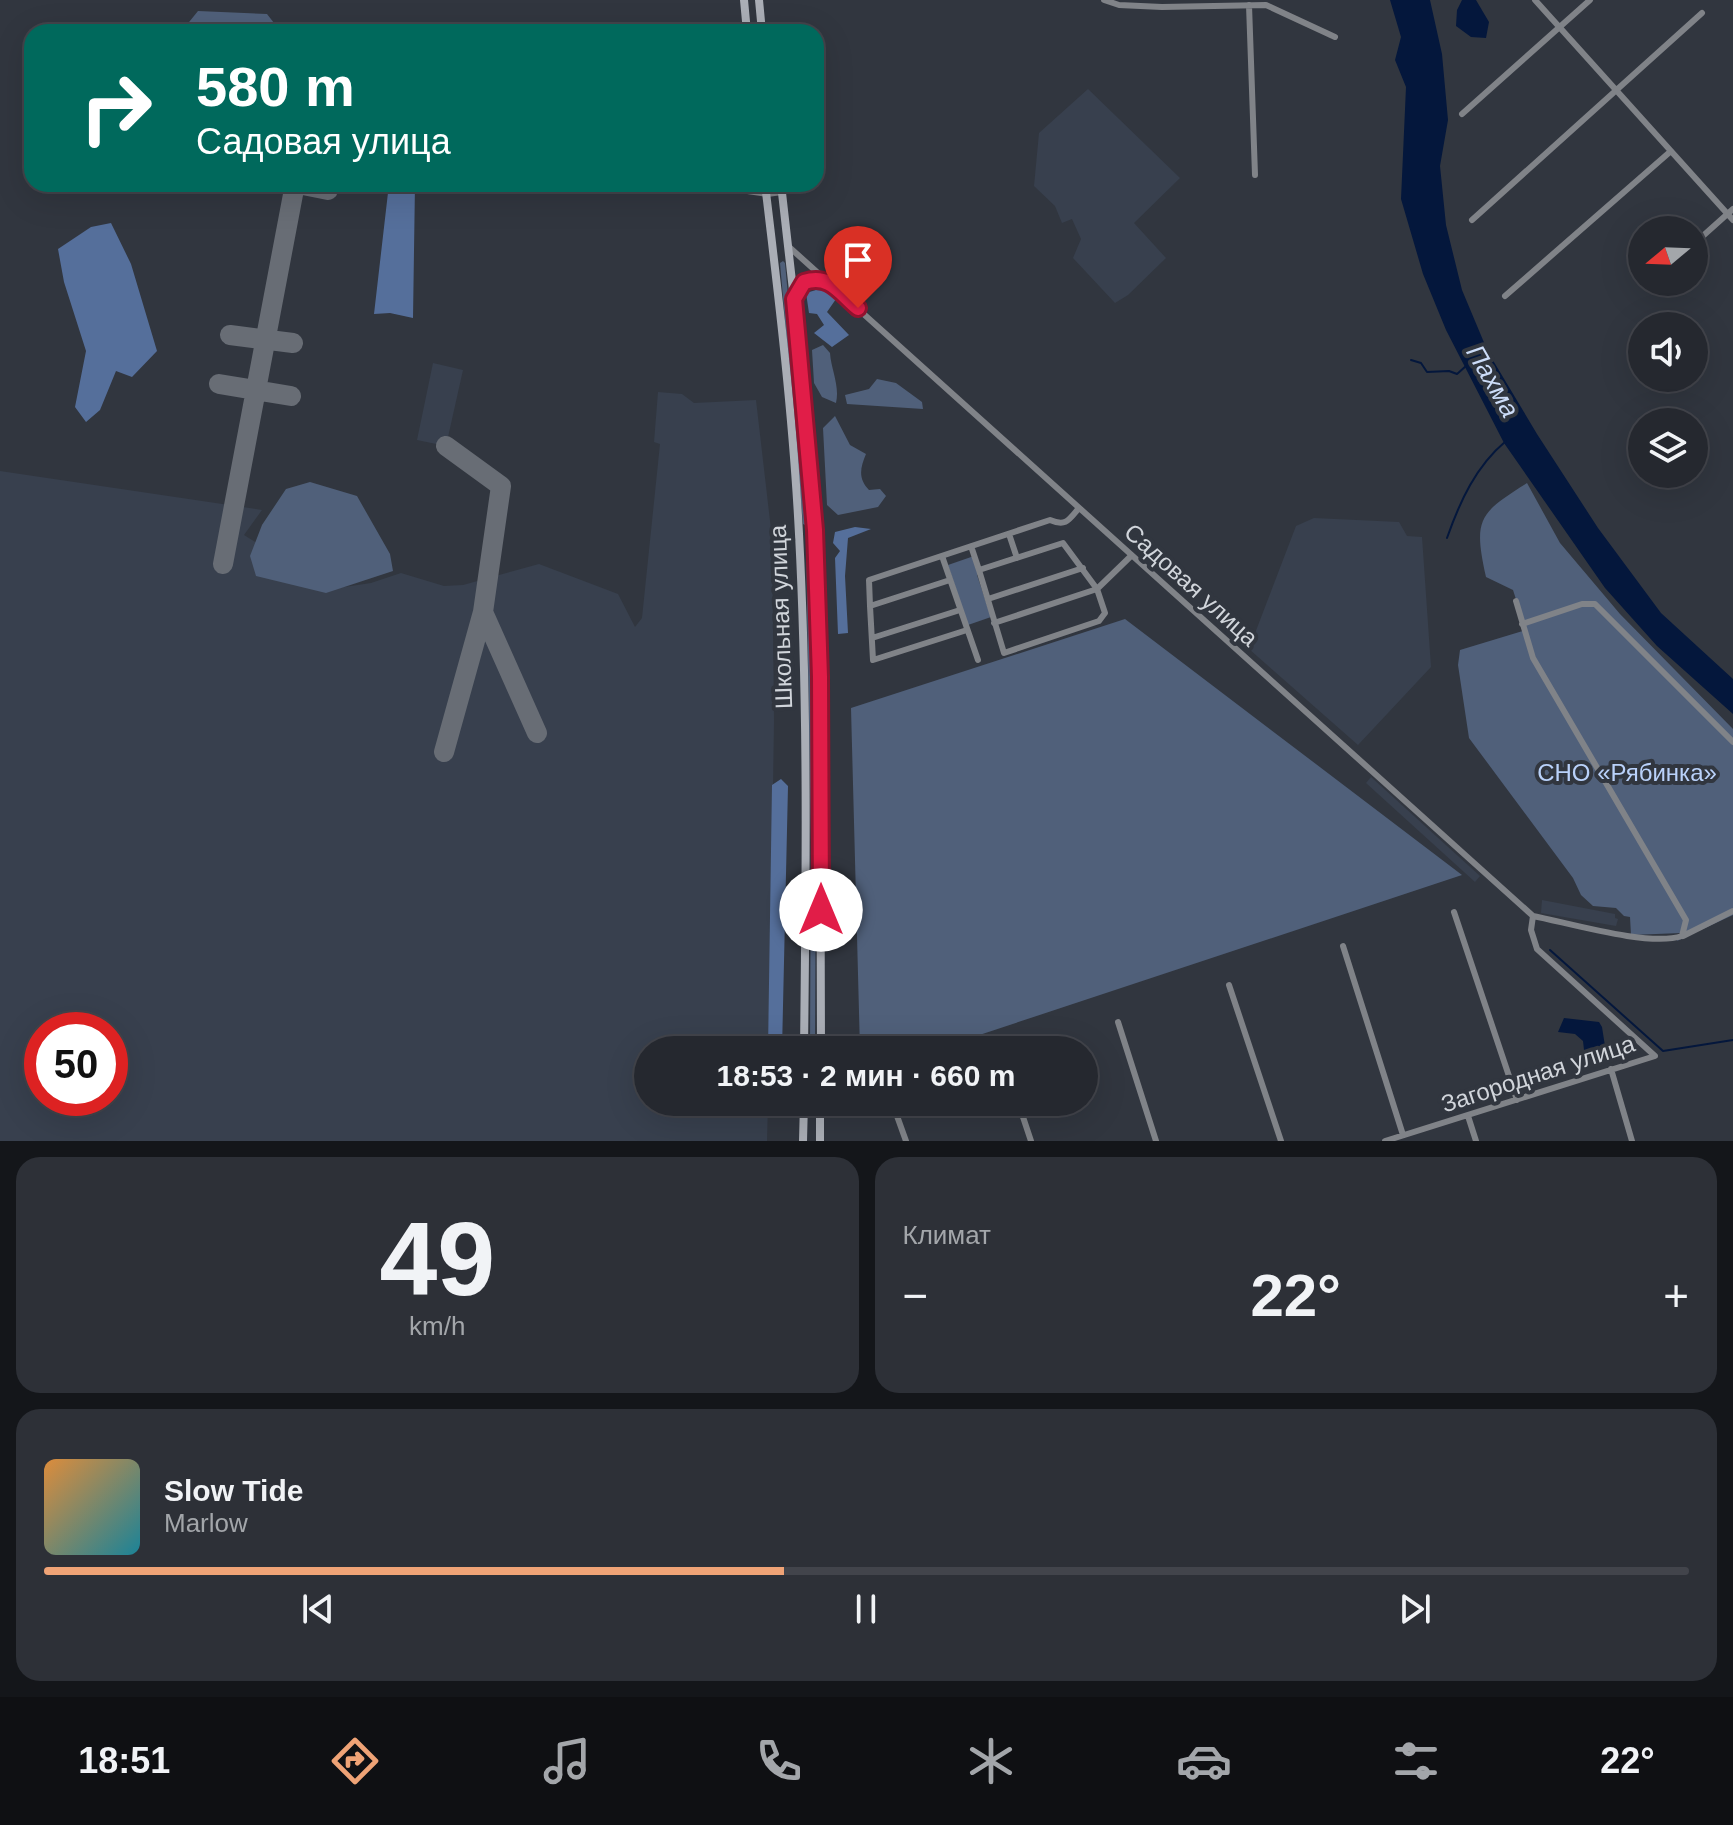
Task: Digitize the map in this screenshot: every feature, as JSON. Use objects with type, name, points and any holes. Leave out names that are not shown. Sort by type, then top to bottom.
[{"type":"main road","points":[[744,0],[746,24]]},
{"type":"main road","points":[[759,0],[761,24]]},
{"type":"main road","name":"Школьная улица","points":[[766,192],[799,531],[804,693],[804,1036]]},
{"type":"main road","name":"Школьная улица","points":[[781,192],[815,530],[820,724],[821,1036]]},
{"type":"main road","points":[[773,247],[788,246]]},
{"type":"main road","points":[[799,531],[815,530]]},
{"type":"main road","points":[[803,1141],[804,1116]]},
{"type":"main road","points":[[820,1116],[820,1141]]},
{"type":"street","points":[[1104,0],[1119,5],[1162,7],[1266,2],[1335,37]]},
{"type":"street","points":[[1535,0],[1730,212],[1733,220]]},
{"type":"street","points":[[1462,114],[1590,0]]},
{"type":"street","points":[[1249,5],[1255,175]]},
{"type":"street","points":[[1472,220],[1702,13]]},
{"type":"street","points":[[1505,296],[1671,151]]},
{"type":"street","points":[[1708,231],[1730,212]]},
{"type":"street","name":"Садовая улица","points":[[788,246],[1533,916]]},
{"type":"street","points":[[794,299],[804,282],[825,280]]},
{"type":"street","points":[[967,630],[873,660],[869,580],[1050,520],[1066,524],[1079,508]]},
{"type":"street","points":[[971,546],[1004,653],[1099,621],[1105,613],[1097,589],[1063,543],[1061,525]]},
{"type":"street","points":[[1009,534],[1017,558]]},
{"type":"street","points":[[979,570],[1063,543]]},
{"type":"street","points":[[942,556],[978,660]]},
{"type":"street","points":[[994,623],[1097,589],[1131,556]]},
{"type":"street","points":[[988,599],[1083,568]]},
{"type":"street","points":[[870,606],[950,580]]},
{"type":"street","points":[[1516,601],[1533,658],[1686,920],[1682,936]]},
{"type":"street","points":[[1522,624],[1582,604],[1595,604],[1733,742]]},
{"type":"street","points":[[872,638],[960,610]]},
{"type":"street","points":[[1533,916],[1622,934],[1671,939],[1733,911]]},
{"type":"street","points":[[1454,912],[1517,1100]]},
{"type":"street","name":"Загородная улица","points":[[1385,1141],[1655,1056],[1537,949],[1531,930],[1533,916]]},
{"type":"street","points":[[1343,946],[1403,1135]]},
{"type":"street","points":[[1229,985],[1281,1141]]},
{"type":"street","points":[[1118,1022],[1156,1141]]},
{"type":"street","points":[[1611,1069],[1632,1141]]},
{"type":"street","points":[[897,1116],[906,1141]]},
{"type":"street","points":[[1023,1116],[1031,1141]]},
{"type":"street","points":[[1468,1116],[1476,1141]]},
{"type":"shaded area","points":[[1088,89],[1180,178],[1134,223],[1166,258],[1128,295],[1115,303],[1073,258],[1081,239],[1072,219],[1062,223],[1055,206],[1034,186],[1039,133]]},
{"type":"shaded area","points":[[388,192],[415,192],[413,318],[390,313],[374,314]]},
{"type":"shaded area","points":[[111,223],[131,264],[157,351],[132,377],[116,371],[100,410],[86,422],[75,407],[86,351],[64,282],[58,249],[91,227]]},
{"type":"shaded area","points":[[826,291],[836,299],[827,312],[849,335],[832,347],[814,333],[824,325],[817,314],[809,313],[806,293]]},
{"type":"shaded area","points":[[433,363],[463,370],[446,446],[417,440]]},
{"type":"shaded area","points":[[658,392],[682,394],[694,403],[756,400],[772,538],[774,721],[769,1036],[634,1036],[634,1116],[768,1116],[767,1141],[0,1141],[0,471],[262,510],[244,535],[331,589],[371,583],[401,573],[444,586],[463,585],[539,564],[618,594],[635,627],[642,618],[660,444],[654,442]]},
{"type":"shaded area","points":[[1314,518],[1399,522],[1407,536],[1422,537],[1431,667],[1358,745],[1249,649],[1296,526]]},
{"type":"shaded area","points":[[855,527],[871,529],[848,538],[845,576],[848,633],[838,634],[835,558],[840,551],[833,543],[835,532]]},
{"type":"shaded area","points":[[1371,777],[1480,876],[1475,882],[1366,783]]},
{"type":"shaded area","points":[[781,779],[788,786],[782,1036],[768,1036],[772,785]]},
{"type":"shaded area","points":[[1542,900],[1615,914],[1618,919],[1616,926],[1541,913]]},
{"type":"green space","points":[[198,11],[267,14],[275,24],[187,24]]},
{"type":"green space","points":[[783,261],[807,526],[803,524],[780,263]]},
{"type":"green space","points":[[823,345],[830,353],[837,390],[836,403],[822,397],[814,383],[812,350]]},
{"type":"green space","points":[[877,379],[896,383],[922,402],[923,409],[847,404],[845,395],[869,389]]},
{"type":"green space","points":[[835,416],[850,445],[866,454],[861,473],[865,486],[869,490],[880,489],[886,496],[878,507],[838,515],[827,505],[823,428]]},
{"type":"green space","points":[[310,482],[357,496],[390,554],[393,571],[326,593],[256,576],[250,556],[262,525],[286,489]]},
{"type":"green space","name":"СНО «Рябинка»","points":[[1527,483],[1560,543],[1620,614],[1733,729],[1733,915],[1677,941],[1681,933],[1631,935],[1630,917],[1624,916],[1616,908],[1593,906],[1581,895],[1573,878],[1469,738],[1458,665],[1460,650],[1526,630],[1513,590],[1486,577],[1481,530],[1490,511]]},
{"type":"green space","points":[[808,538],[810,540],[814,647],[815,1036],[810,1036],[811,841]]},
{"type":"green space","points":[[974,556],[991,617],[968,625],[948,565]]},
{"type":"green space","points":[[1125,619],[1462,875],[976,1036],[860,1036],[851,708]]},
{"type":"water","name":"Пахма","points":[[1390,0],[1430,0],[1442,54],[1448,120],[1440,166],[1446,225],[1462,290],[1488,352],[1598,528],[1661,613],[1733,679],[1733,714],[1657,646],[1605,588],[1504,443],[1446,330],[1423,274],[1401,199],[1406,87],[1395,60],[1401,37]]},
{"type":"water","points":[[1462,0],[1476,0],[1489,22],[1486,38],[1471,37],[1456,26],[1457,10]]},
{"type":"water","points":[[1564,1018],[1599,1022],[1605,1046],[1599,1055],[1584,1050],[1583,1041],[1575,1034],[1558,1032]]},
{"type":"waterway","points":[[1411,360],[1421,363],[1427,372],[1449,371],[1457,374],[1466,366]]},
{"type":"waterway","points":[[1447,538],[1470,485],[1506,441]]},
{"type":"waterway","points":[[1550,950],[1663,1051],[1733,1040]]},
{"type":"taxiway","points":[[223,564],[293,192]]},
{"type":"taxiway","points":[[230,335],[293,343]]},
{"type":"taxiway","points":[[219,384],[291,396]]},
{"type":"taxiway","points":[[444,752],[483,612],[501,486],[446,446]]},
{"type":"taxiway","points":[[483,612],[537,733]]},
{"type":"route","points":[[821,910],[820,677],[815,530],[794,299],[804,282],[825,280],[858,308]]}]
